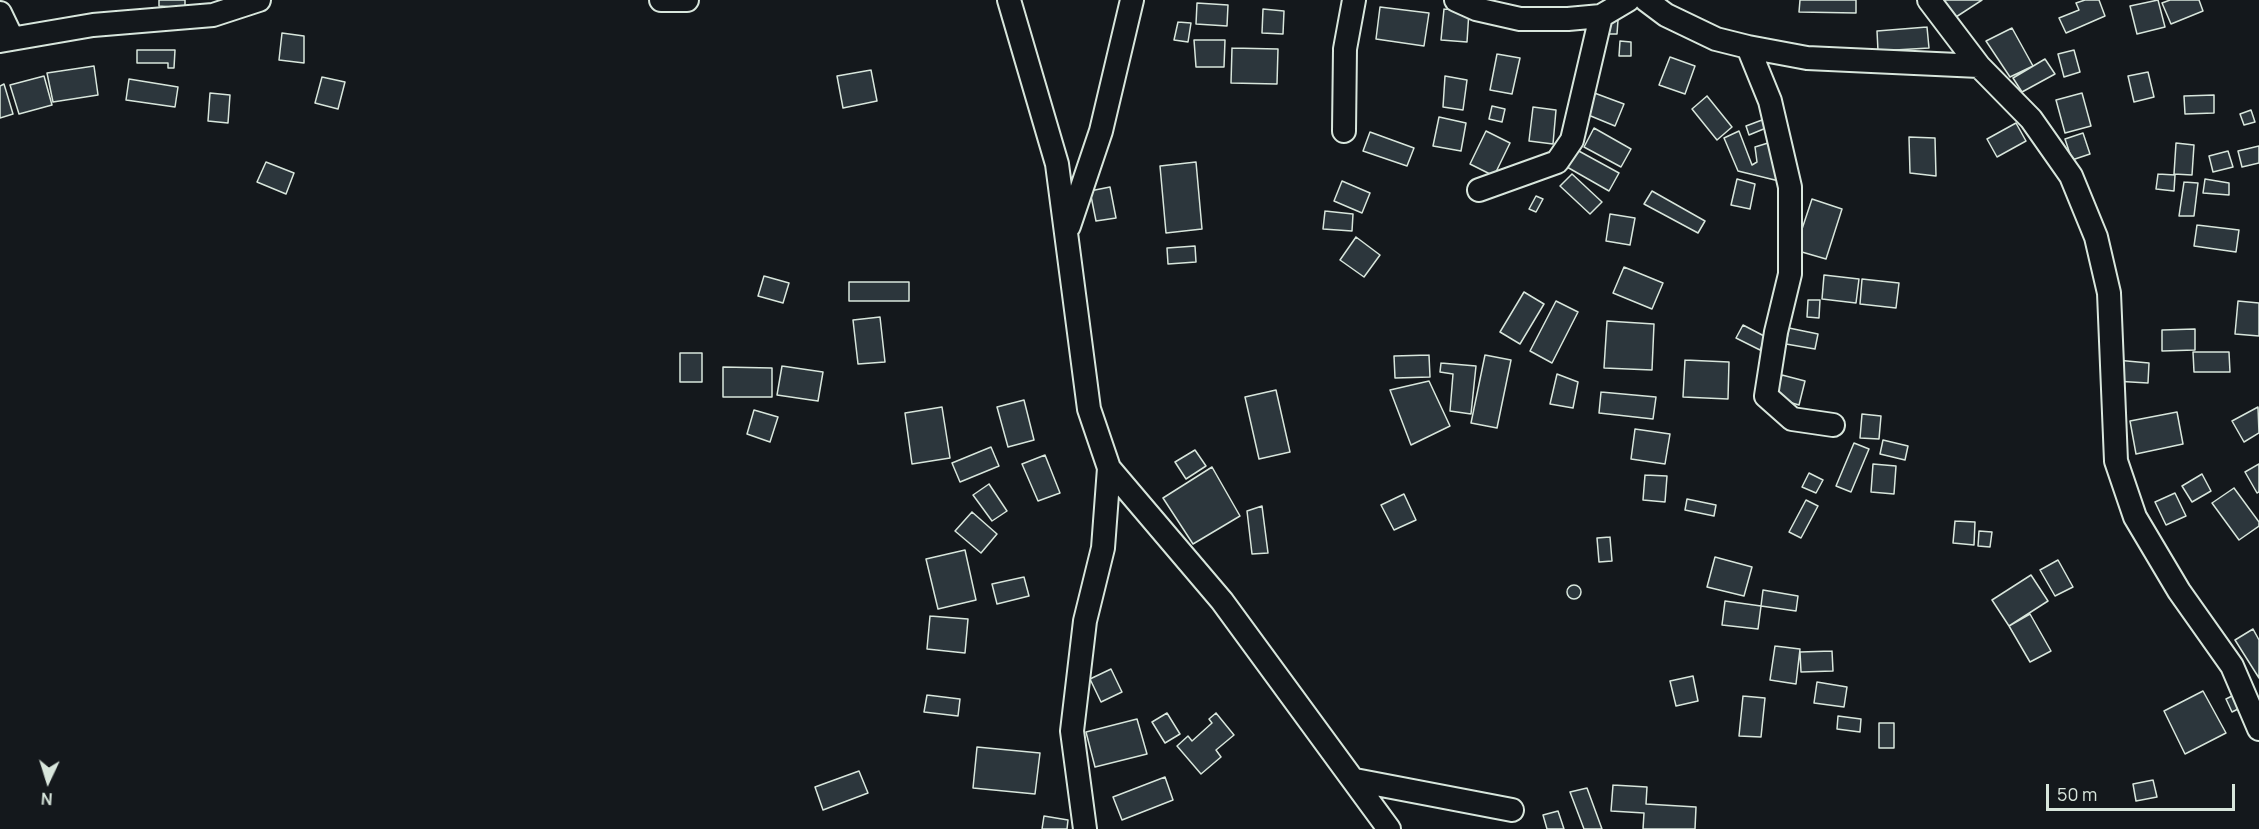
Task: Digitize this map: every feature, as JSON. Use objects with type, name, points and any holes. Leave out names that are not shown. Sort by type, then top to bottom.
[{"type":"street","points":[[0,13],[6,39],[93,25],[213,15],[259,0]]},
{"type":"street","points":[[662,0],[687,0]]},
{"type":"street","points":[[1009,0],[1057,164],[1068,231],[1089,409],[1109,468],[1222,601],[1389,829]]},
{"type":"street","points":[[1068,231],[1101,131],[1132,0]]},
{"type":"street","points":[[1344,131],[1345,49],[1354,0]]},
{"type":"street","points":[[1456,0],[1476,9],[1520,19],[1601,16],[1628,0]]},
{"type":"street","points":[[1646,0],[1666,15],[1716,39],[1807,58],[1979,66]]},
{"type":"street","points":[[1929,0],[1979,66],[2031,119],[2071,176],[2096,237],[2109,293],[2116,461],[2127,495],[2135,517],[2179,591],[2232,666],[2259,729]]},
{"type":"street","points":[[1479,190],[1557,162],[1572,140],[1601,16]]},
{"type":"street","points":[[1748,46],[1770,101],[1790,187],[1790,274],[1776,332],[1766,396],[1792,419],[1833,425]]},
{"type":"street","points":[[1085,829],[1072,731],[1085,621],[1104,548],[1109,468]]},
{"type":"street","points":[[1354,780],[1512,810]]},
{"type":"building","points":[[159,0],[185,0],[185,8],[159,6]]},
{"type":"building","points":[[1800,0],[1856,0],[1856,13],[1799,12]]},
{"type":"building","points":[[1944,0],[1982,0],[1956,17]]},
{"type":"building","points":[[2085,0],[2099,0],[2105,16],[2066,33],[2059,18],[2079,10],[2076,3]]},
{"type":"building","points":[[2158,0],[2165,27],[2137,34],[2130,6]]},
{"type":"building","points":[[2170,0],[2199,0],[2203,11],[2171,24],[2162,3]]},
{"type":"building","points":[[1197,3],[1228,5],[1227,26],[1196,24]]},
{"type":"building","points":[[1380,7],[1429,13],[1424,46],[1376,39]]},
{"type":"building","points":[[1263,9],[1284,11],[1283,34],[1262,33]]},
{"type":"building","points":[[1444,9],[1469,11],[1467,42],[1441,40]]},
{"type":"building","points":[[1609,20],[1618,20],[1617,34],[1608,34]]},
{"type":"building","points":[[1178,22],[1191,23],[1188,42],[1174,40]]},
{"type":"building","points":[[1927,27],[1929,48],[1878,51],[1877,31]]},
{"type":"building","points":[[2012,28],[2033,66],[2010,77],[1986,41]]},
{"type":"building","points":[[282,33],[304,36],[304,63],[279,60]]},
{"type":"building","points":[[1194,40],[1225,40],[1224,67],[1196,67]]},
{"type":"building","points":[[1620,41],[1631,42],[1631,56],[1619,56]]},
{"type":"building","points":[[1232,48],[1278,49],[1277,84],[1231,83]]},
{"type":"building","points":[[137,50],[175,50],[174,68],[168,68],[168,63],[137,63]]},
{"type":"building","points":[[2074,50],[2080,72],[2064,77],[2058,54]]},
{"type":"building","points":[[1497,54],[1520,58],[1512,94],[1490,90]]},
{"type":"building","points":[[1670,57],[1695,66],[1685,94],[1659,85]]},
{"type":"building","points":[[2045,59],[2055,74],[2022,92],[2013,78]]},
{"type":"building","points":[[94,66],[98,95],[53,102],[47,73]]},
{"type":"building","points":[[871,70],[877,101],[843,108],[837,76]]},
{"type":"building","points":[[2148,72],[2154,97],[2134,102],[2128,76]]},
{"type":"building","points":[[44,76],[52,105],[19,114],[10,85]]},
{"type":"building","points":[[1445,76],[1467,80],[1463,110],[1443,107]]},
{"type":"building","points":[[322,77],[345,82],[338,109],[315,103]]},
{"type":"building","points":[[129,79],[178,87],[175,107],[126,100]]},
{"type":"building","points":[[4,84],[13,114],[0,118],[0,86]]},
{"type":"building","points":[[1589,91],[1624,104],[1615,126],[1581,112]]},
{"type":"building","points":[[210,93],[230,95],[228,123],[208,121]]},
{"type":"building","points":[[2082,93],[2091,126],[2065,133],[2056,100]]},
{"type":"building","points":[[2214,95],[2214,113],[2185,114],[2184,96]]},
{"type":"building","points":[[1707,96],[1732,127],[1717,140],[1692,109]]},
{"type":"building","points":[[1492,106],[1505,109],[1502,122],[1489,119]]},
{"type":"building","points":[[1533,107],[1556,110],[1553,144],[1529,141]]},
{"type":"building","points":[[2251,110],[2255,122],[2244,125],[2240,114]]},
{"type":"building","points":[[1439,117],[1466,123],[1461,151],[1433,146]]},
{"type":"building","points":[[1762,120],[1766,128],[1749,135],[1746,126]]},
{"type":"building","points":[[2016,123],[2026,141],[1997,157],[1987,139]]},
{"type":"building","points":[[1594,128],[1631,149],[1621,167],[1584,147]]},
{"type":"building","points":[[1486,131],[1510,143],[1494,176],[1470,164]]},
{"type":"building","points":[[1739,131],[1752,165],[1757,162],[1755,147],[1768,143],[1779,181],[1738,171],[1724,138]]},
{"type":"building","points":[[1370,132],[1414,148],[1407,166],[1363,151]]},
{"type":"building","points":[[2083,133],[2090,154],[2072,160],[2065,139]]},
{"type":"building","points":[[1909,137],[1935,138],[1936,176],[1910,173]]},
{"type":"building","points":[[2176,143],[2194,145],[2192,175],[2174,174]]},
{"type":"building","points":[[2259,146],[2259,163],[2242,167],[2238,151]]},
{"type":"building","points":[[1577,150],[1619,173],[1609,191],[1567,167]]},
{"type":"building","points":[[2228,151],[2233,167],[2213,172],[2209,156]]},
{"type":"building","points":[[266,162],[294,173],[286,194],[257,182]]},
{"type":"building","points":[[1196,162],[1202,229],[1166,233],[1160,166]]},
{"type":"building","points":[[1572,174],[1602,202],[1590,214],[1560,186]]},
{"type":"building","points":[[2158,174],[2175,175],[2174,191],[2156,189]]},
{"type":"building","points":[[1737,179],[1755,184],[1750,209],[1731,205]]},
{"type":"building","points":[[2205,179],[2229,183],[2229,195],[2203,193]]},
{"type":"building","points":[[1342,181],[1370,193],[1362,213],[1334,201]]},
{"type":"building","points":[[2184,182],[2198,183],[2194,216],[2179,216]]},
{"type":"building","points":[[1110,187],[1116,218],[1096,221],[1090,191]]},
{"type":"building","points":[[1652,191],[1705,221],[1698,233],[1644,204]]},
{"type":"building","points":[[1536,196],[1543,199],[1536,212],[1529,209]]},
{"type":"building","points":[[1812,199],[1842,209],[1826,259],[1795,250]]},
{"type":"building","points":[[1325,211],[1353,214],[1352,231],[1323,229]]},
{"type":"building","points":[[1610,214],[1635,218],[1630,245],[1606,241]]},
{"type":"building","points":[[2197,225],[2239,230],[2236,252],[2194,246]]},
{"type":"building","points":[[1356,237],[1380,255],[1364,277],[1340,260]]},
{"type":"building","points":[[1195,246],[1196,262],[1168,264],[1167,248]]},
{"type":"building","points":[[1624,267],[1663,283],[1652,309],[1613,293]]},
{"type":"building","points":[[1824,275],[1859,279],[1856,303],[1822,299]]},
{"type":"building","points":[[764,276],[789,283],[783,303],[758,296]]},
{"type":"building","points":[[1862,279],[1899,283],[1896,308],[1860,304]]},
{"type":"building","points":[[849,282],[909,282],[909,301],[849,301]]},
{"type":"building","points":[[1524,292],[1544,304],[1520,344],[1500,332]]},
{"type":"building","points":[[1808,300],[1820,300],[1819,318],[1807,317]]},
{"type":"building","points":[[1556,301],[1578,312],[1552,363],[1530,351]]},
{"type":"building","points":[[2238,301],[2259,303],[2259,336],[2235,334]]},
{"type":"building","points":[[880,317],[885,362],[858,364],[853,320]]},
{"type":"building","points":[[1607,321],[1654,324],[1652,370],[1604,368]]},
{"type":"building","points":[[1743,325],[1766,337],[1760,350],[1736,338]]},
{"type":"building","points":[[1789,328],[1818,334],[1815,349],[1786,344]]},
{"type":"building","points":[[2195,329],[2195,350],[2162,351],[2162,330]]},
{"type":"building","points":[[2193,352],[2229,352],[2230,372],[2194,372]]},
{"type":"building","points":[[680,353],[702,353],[702,382],[680,382]]},
{"type":"building","points":[[1429,355],[1430,377],[1395,378],[1394,356]]},
{"type":"building","points":[[1485,355],[1511,360],[1497,428],[1471,423]]},
{"type":"building","points":[[1685,360],[1729,362],[1728,399],[1683,397]]},
{"type":"building","points":[[2116,360],[2149,363],[2148,383],[2114,381]]},
{"type":"building","points":[[1441,363],[1476,366],[1471,414],[1450,411],[1453,374],[1440,372]]},
{"type":"building","points":[[782,366],[823,372],[818,401],[777,395]]},
{"type":"building","points":[[723,367],[772,368],[772,397],[723,397]]},
{"type":"building","points":[[1557,374],[1578,382],[1573,408],[1550,404]]},
{"type":"building","points":[[1782,375],[1805,381],[1799,405],[1775,398]]},
{"type":"building","points":[[1429,381],[1450,426],[1411,445],[1390,390]]},
{"type":"building","points":[[1276,390],[1290,452],[1259,459],[1245,397]]},
{"type":"building","points":[[1601,392],[1656,397],[1653,419],[1599,413]]},
{"type":"building","points":[[1024,400],[1034,440],[1008,447],[997,407]]},
{"type":"building","points":[[942,407],[950,458],[912,464],[905,413]]},
{"type":"building","points":[[2258,407],[2259,433],[2244,442],[2232,421]]},
{"type":"building","points":[[754,410],[778,417],[770,442],[747,434]]},
{"type":"building","points":[[2177,412],[2183,444],[2136,454],[2130,421]]},
{"type":"building","points":[[1862,414],[1881,416],[1879,439],[1860,438]]},
{"type":"building","points":[[1635,429],[1670,434],[1665,464],[1631,459]]},
{"type":"building","points":[[1883,440],[1908,446],[1905,460],[1880,454]]},
{"type":"building","points":[[1854,443],[1869,449],[1851,492],[1836,486]]},
{"type":"building","points":[[991,447],[999,466],[960,482],[952,463]]},
{"type":"building","points":[[1195,450],[1206,466],[1186,479],[1175,462]]},
{"type":"building","points":[[1045,455],[1060,493],[1038,501],[1022,464]]},
{"type":"building","points":[[1873,464],[1896,466],[1894,494],[1871,492]]},
{"type":"building","points":[[2259,464],[2259,492],[2257,493],[2245,472]]},
{"type":"building","points":[[1212,467],[1240,516],[1193,544],[1163,498]]},
{"type":"building","points":[[1809,473],[1823,480],[1816,493],[1802,487]]},
{"type":"building","points":[[2202,474],[2211,491],[2192,502],[2182,486]]},
{"type":"building","points":[[1645,475],[1667,476],[1665,502],[1643,500]]},
{"type":"building","points":[[989,484],[1007,511],[992,521],[973,495]]},
{"type":"building","points":[[2234,488],[2259,522],[2259,526],[2239,540],[2212,503]]},
{"type":"building","points":[[2175,493],[2186,516],[2166,525],[2155,502]]},
{"type":"building","points":[[1404,494],[1416,520],[1394,530],[1381,505]]},
{"type":"building","points":[[1687,499],[1716,505],[1714,516],[1685,510]]},
{"type":"building","points":[[1806,500],[1818,506],[1801,538],[1789,532]]},
{"type":"building","points":[[1262,506],[1268,553],[1252,554],[1247,511]]},
{"type":"building","points":[[972,512],[997,534],[981,553],[955,531]]},
{"type":"building","points":[[1955,521],[1975,522],[1974,545],[1953,543]]},
{"type":"building","points":[[1979,531],[1992,532],[1990,547],[1978,546]]},
{"type":"building","points":[[1610,537],[1612,561],[1599,562],[1597,538]]},
{"type":"building","points":[[965,550],[976,600],[938,609],[926,559]]},
{"type":"building","points":[[1715,557],[1752,567],[1744,596],[1707,587]]},
{"type":"building","points":[[2058,560],[2073,587],[2055,596],[2040,570]]},
{"type":"building","points":[[2031,575],[2048,601],[2009,626],[1992,600]]},
{"type":"building","points":[[1024,577],[1029,596],[997,604],[992,584]]},
{"type":"building","points":[[1574,585],[1579,587],[1581,592],[1579,597],[1574,599],[1569,597],[1567,592],[1569,587]]},
{"type":"building","points":[[1763,590],[1798,596],[1796,611],[1761,606]]},
{"type":"building","points":[[1725,601],[1761,606],[1758,629],[1722,625]]},
{"type":"building","points":[[2030,614],[2051,651],[2030,662],[2009,626]]},
{"type":"building","points":[[930,616],[968,619],[965,653],[927,649]]},
{"type":"building","points":[[2253,629],[2259,640],[2259,678],[2235,640]]},
{"type":"building","points":[[1775,646],[1800,649],[1796,684],[1770,680]]},
{"type":"building","points":[[1832,651],[1833,671],[1801,672],[1800,652]]},
{"type":"building","points":[[1111,669],[1122,692],[1101,702],[1090,679]]},
{"type":"building","points":[[1693,676],[1698,701],[1676,706],[1670,681]]},
{"type":"building","points":[[1817,682],[1847,687],[1844,707],[1814,703]]},
{"type":"building","points":[[2203,691],[2226,733],[2185,754],[2164,711]]},
{"type":"building","points":[[2236,694],[2242,707],[2232,712],[2226,699]]},
{"type":"building","points":[[927,695],[960,699],[958,716],[924,712]]},
{"type":"building","points":[[1743,696],[1765,698],[1761,737],[1739,736]]},
{"type":"building","points":[[1167,713],[1180,734],[1165,743],[1152,722]]},
{"type":"building","points":[[1216,713],[1234,735],[1216,750],[1221,757],[1201,774],[1177,746],[1188,736],[1192,741],[1212,723],[1209,719]]},
{"type":"building","points":[[1838,716],[1861,719],[1860,732],[1837,729]]},
{"type":"building","points":[[1137,719],[1147,754],[1095,767],[1086,732]]},
{"type":"building","points":[[1879,723],[1894,723],[1894,748],[1879,748]]},
{"type":"building","points":[[977,747],[1040,753],[1035,794],[973,788]]},
{"type":"building","points":[[859,771],[868,793],[823,810],[815,787]]},
{"type":"building","points":[[1165,777],[1173,800],[1122,820],[1113,797]]},
{"type":"building","points":[[2153,780],[2157,797],[2136,801],[2133,784]]},
{"type":"building","points":[[1613,785],[1647,787],[1646,804],[1696,807],[1695,829],[1643,829],[1644,813],[1611,811]]},
{"type":"building","points":[[1587,788],[1602,829],[1584,829],[1570,792]]},
{"type":"building","points":[[1558,811],[1564,829],[1547,829],[1543,815]]},
{"type":"building","points":[[1044,816],[1068,820],[1067,829],[1042,829]]}]
